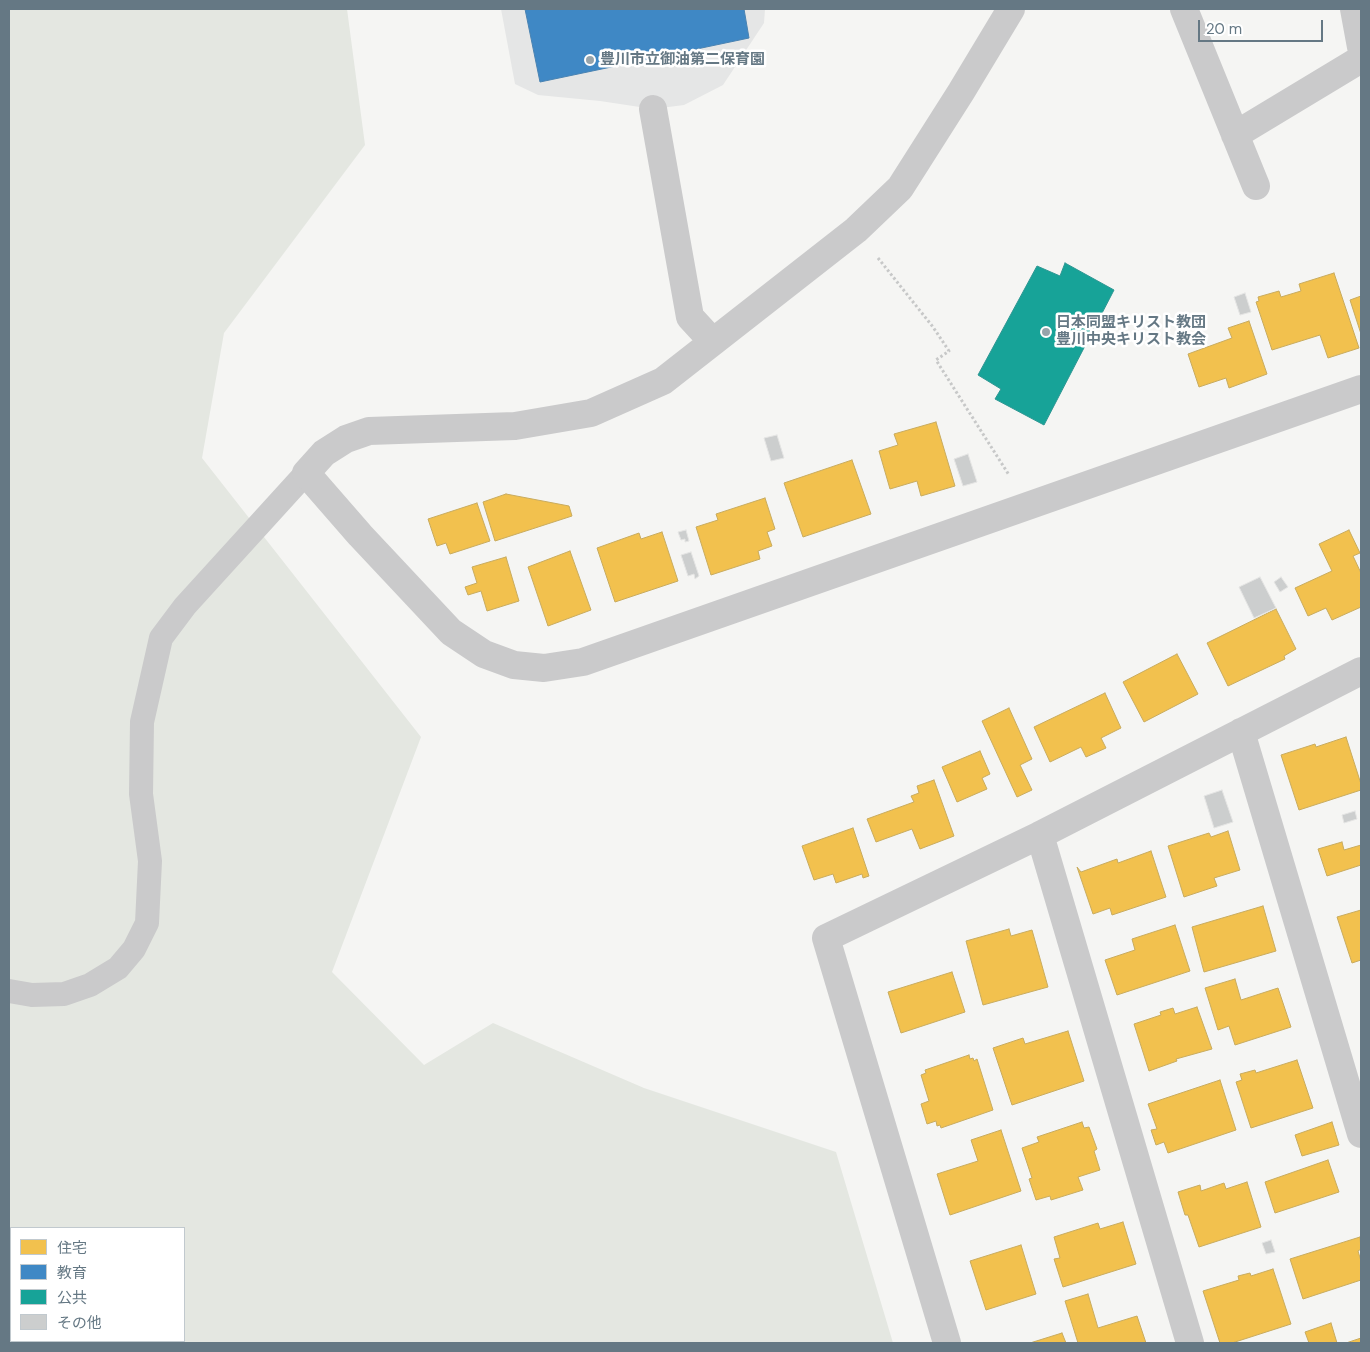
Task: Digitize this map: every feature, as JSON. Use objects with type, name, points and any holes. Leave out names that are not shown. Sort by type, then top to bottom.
[{"type":"street","points":[[1011,9],[900,188],[856,230],[663,381],[592,412],[515,426],[369,432],[346,439],[324,453],[306,473],[360,535],[451,632],[484,654],[514,665],[544,668],[583,662],[1361,389]]},
{"type":"street","points":[[1184,9],[1256,186]]},
{"type":"street","points":[[1354,9],[1361,47]]},
{"type":"street","points":[[1235,135],[1361,59]]},
{"type":"street","points":[[653,109],[690,317],[713,342]]},
{"type":"street","points":[[947,1343],[826,938],[1040,835],[1361,671]]},
{"type":"street","points":[[1241,732],[1361,1134]]},
{"type":"street","points":[[1040,835],[1190,1343]]},
{"type":"lane","points":[[9,990],[32,995],[64,994],[90,985],[118,968],[134,949],[148,924],[150,870],[141,794],[142,722],[161,638],[185,606],[306,473]]},
{"type":"path","points":[[856,230],[933,327],[949,351],[936,360],[1028,505]]},
{"type":"shaded area","points":[[9,9],[347,9],[365,145],[224,333],[202,458],[421,737],[332,972],[424,1065],[493,1023],[644,1088],[836,1152],[893,1343],[9,1343]]},
{"type":"shaded area","points":[[501,9],[765,9],[764,23],[723,85],[684,105],[653,109],[600,101],[538,95],[515,84]]},
{"type":"building: 住宅","points":[[1334,273],[1359,348],[1328,358],[1320,335],[1272,350],[1256,302],[1259,301],[1258,297],[1279,291],[1281,297],[1301,291],[1299,284]]},
{"type":"building: 住宅","points":[[1361,296],[1361,334],[1350,300]]},
{"type":"building: 住宅","points":[[1249,321],[1267,374],[1229,388],[1226,378],[1199,387],[1188,354],[1232,338],[1228,328]]},
{"type":"building: 住宅","points":[[936,422],[955,486],[921,496],[917,481],[890,489],[879,451],[898,445],[894,434]]},
{"type":"building: 住宅","points":[[852,460],[871,514],[803,537],[784,483]]},
{"type":"building: 住宅","points":[[506,494],[569,506],[572,516],[495,541],[483,502]]},
{"type":"building: 住宅","points":[[765,498],[775,529],[767,532],[772,546],[758,551],[760,559],[711,575],[696,527],[718,520],[716,514]]},
{"type":"building: 住宅","points":[[477,503],[490,541],[450,554],[446,543],[437,546],[428,519]]},
{"type":"building: 住宅","points":[[1349,530],[1360,553],[1353,556],[1361,573],[1361,607],[1332,620],[1326,608],[1308,616],[1295,588],[1332,571],[1319,544]]},
{"type":"building: 住宅","points":[[662,532],[678,581],[615,602],[597,548],[639,533],[641,539]]},
{"type":"building: 住宅","points":[[570,551],[591,610],[548,626],[528,567]]},
{"type":"building: 住宅","points":[[506,557],[519,601],[487,611],[481,591],[468,595],[465,587],[477,583],[472,567]]},
{"type":"building: 住宅","points":[[1276,609],[1296,649],[1284,656],[1285,659],[1228,686],[1207,643]]},
{"type":"building: 住宅","points":[[1177,654],[1198,694],[1144,722],[1123,682]]},
{"type":"building: 住宅","points":[[1105,693],[1121,728],[1101,738],[1106,748],[1086,757],[1081,747],[1050,762],[1034,727]]},
{"type":"building: 住宅","points":[[1009,708],[1032,759],[1020,765],[1032,790],[1017,797],[982,721]]},
{"type":"building: 住宅","points":[[1346,737],[1361,784],[1361,790],[1299,810],[1281,755],[1315,744],[1316,747]]},
{"type":"building: 住宅","points":[[980,751],[990,774],[982,778],[987,789],[957,802],[942,767]]},
{"type":"building: 住宅","points":[[934,780],[954,836],[920,849],[912,829],[876,842],[867,819],[914,802],[911,796],[919,793],[917,786]]},
{"type":"building: 住宅","points":[[853,828],[869,876],[863,878],[862,874],[836,883],[833,874],[814,880],[802,846]]},
{"type":"building: 住宅","points":[[1228,831],[1240,870],[1214,878],[1217,886],[1184,897],[1168,846],[1209,833],[1211,837]]},
{"type":"building: 住宅","points":[[1342,842],[1344,850],[1361,845],[1361,865],[1327,876],[1318,849]]},
{"type":"building: 住宅","points":[[1151,851],[1166,897],[1112,915],[1110,908],[1093,914],[1077,867],[1081,872],[1117,859],[1118,863]]},
{"type":"building: 住宅","points":[[1263,906],[1276,951],[1204,972],[1192,927]]},
{"type":"building: 住宅","points":[[1361,910],[1361,960],[1352,963],[1337,917]]},
{"type":"building: 住宅","points":[[1175,925],[1190,971],[1117,995],[1105,960],[1135,950],[1132,939]]},
{"type":"building: 住宅","points":[[1009,929],[1011,936],[1032,930],[1048,987],[983,1005],[966,941]]},
{"type":"building: 住宅","points":[[952,972],[965,1012],[901,1033],[888,992]]},
{"type":"building: 住宅","points":[[1235,979],[1241,1000],[1278,988],[1291,1027],[1235,1045],[1229,1026],[1218,1030],[1205,988]]},
{"type":"building: 住宅","points":[[1197,1007],[1212,1049],[1176,1059],[1177,1061],[1149,1071],[1134,1024],[1161,1015],[1160,1012],[1173,1008],[1175,1014]]},
{"type":"building: 住宅","points":[[1068,1031],[1084,1081],[1012,1105],[993,1048],[1023,1038],[1025,1044]]},
{"type":"building: 住宅","points":[[969,1055],[970,1059],[973,1058],[974,1061],[977,1059],[993,1110],[941,1128],[940,1125],[937,1126],[936,1121],[927,1124],[921,1104],[929,1101],[921,1075],[926,1073],[925,1070]]},
{"type":"building: 住宅","points":[[1297,1060],[1313,1108],[1251,1128],[1236,1082],[1242,1080],[1240,1074],[1255,1070],[1256,1073]]},
{"type":"building: 住宅","points":[[1220,1080],[1236,1130],[1168,1153],[1164,1142],[1156,1145],[1151,1130],[1157,1129],[1148,1104]]},
{"type":"building: 住宅","points":[[1082,1122],[1084,1128],[1089,1127],[1097,1149],[1094,1151],[1100,1170],[1078,1177],[1083,1190],[1051,1200],[1050,1196],[1036,1200],[1029,1179],[1032,1178],[1022,1148],[1039,1142],[1037,1137]]},
{"type":"building: 住宅","points":[[1332,1122],[1339,1145],[1302,1156],[1295,1135]]},
{"type":"building: 住宅","points":[[1001,1130],[1021,1191],[950,1215],[937,1174],[978,1161],[971,1140]]},
{"type":"building: 住宅","points":[[1328,1160],[1339,1192],[1275,1213],[1265,1182]]},
{"type":"building: 住宅","points":[[1247,1182],[1261,1227],[1199,1247],[1188,1215],[1185,1215],[1178,1192],[1200,1185],[1201,1191],[1224,1183],[1226,1189]]},
{"type":"building: 住宅","points":[[1123,1222],[1136,1264],[1063,1287],[1054,1259],[1060,1258],[1054,1237],[1098,1223],[1100,1229]]},
{"type":"building: 住宅","points":[[1360,1237],[1361,1249],[1358,1251],[1361,1261],[1361,1280],[1303,1299],[1290,1259]]},
{"type":"building: 住宅","points":[[1021,1245],[1036,1294],[986,1310],[970,1261]]},
{"type":"building: 住宅","points":[[1273,1269],[1291,1324],[1232,1343],[1220,1343],[1203,1291],[1239,1280],[1238,1276],[1250,1273],[1251,1276]]},
{"type":"building: 住宅","points":[[1088,1294],[1098,1328],[1137,1316],[1146,1343],[1078,1343],[1065,1301]]},
{"type":"building: 住宅","points":[[1331,1323],[1337,1343],[1309,1343],[1305,1332]]},
{"type":"building: 住宅","points":[[1062,1333],[1066,1343],[1030,1343]]},
{"type":"building: 住宅","points":[[1361,1338],[1361,1343],[1346,1343]]},
{"type":"building: 教育","name":"豊川市立御油第二保育園","points":[[525,9],[744,9],[749,38],[540,82]]},
{"type":"building: 公共","name":"日本同盟キリスト教団 豊川中央キリスト教会","points":[[1065,263],[1114,290],[1044,425],[995,399],[1001,389],[978,375],[1037,266],[1060,276]]},
{"type":"building: その他","points":[[1245,293],[1251,312],[1240,315],[1234,297]]},
{"type":"building: その他","points":[[777,435],[784,458],[771,461],[764,438]]},
{"type":"building: その他","points":[[968,454],[977,482],[963,486],[954,459]]},
{"type":"building: その他","points":[[686,530],[689,541],[685,542],[685,539],[681,540],[678,532]]},
{"type":"building: その他","points":[[691,552],[699,576],[695,579],[694,574],[688,576],[681,555]]},
{"type":"building: その他","points":[[1260,577],[1276,608],[1254,618],[1239,587]]},
{"type":"building: その他","points":[[1281,577],[1288,587],[1280,592],[1274,582]]},
{"type":"building: その他","points":[[1222,790],[1233,822],[1214,828],[1204,796]]},
{"type":"building: その他","points":[[1355,811],[1357,819],[1344,823],[1342,815]]},
{"type":"building: その他","points":[[1271,1240],[1275,1252],[1266,1254],[1262,1243]]},
{"type":"place","name":"豊川市立御油第二保育園","points":[[590,60]]},
{"type":"place","name":"日本同盟キリスト教団 豊川中央キリスト教会","points":[[1046,332]]}]
